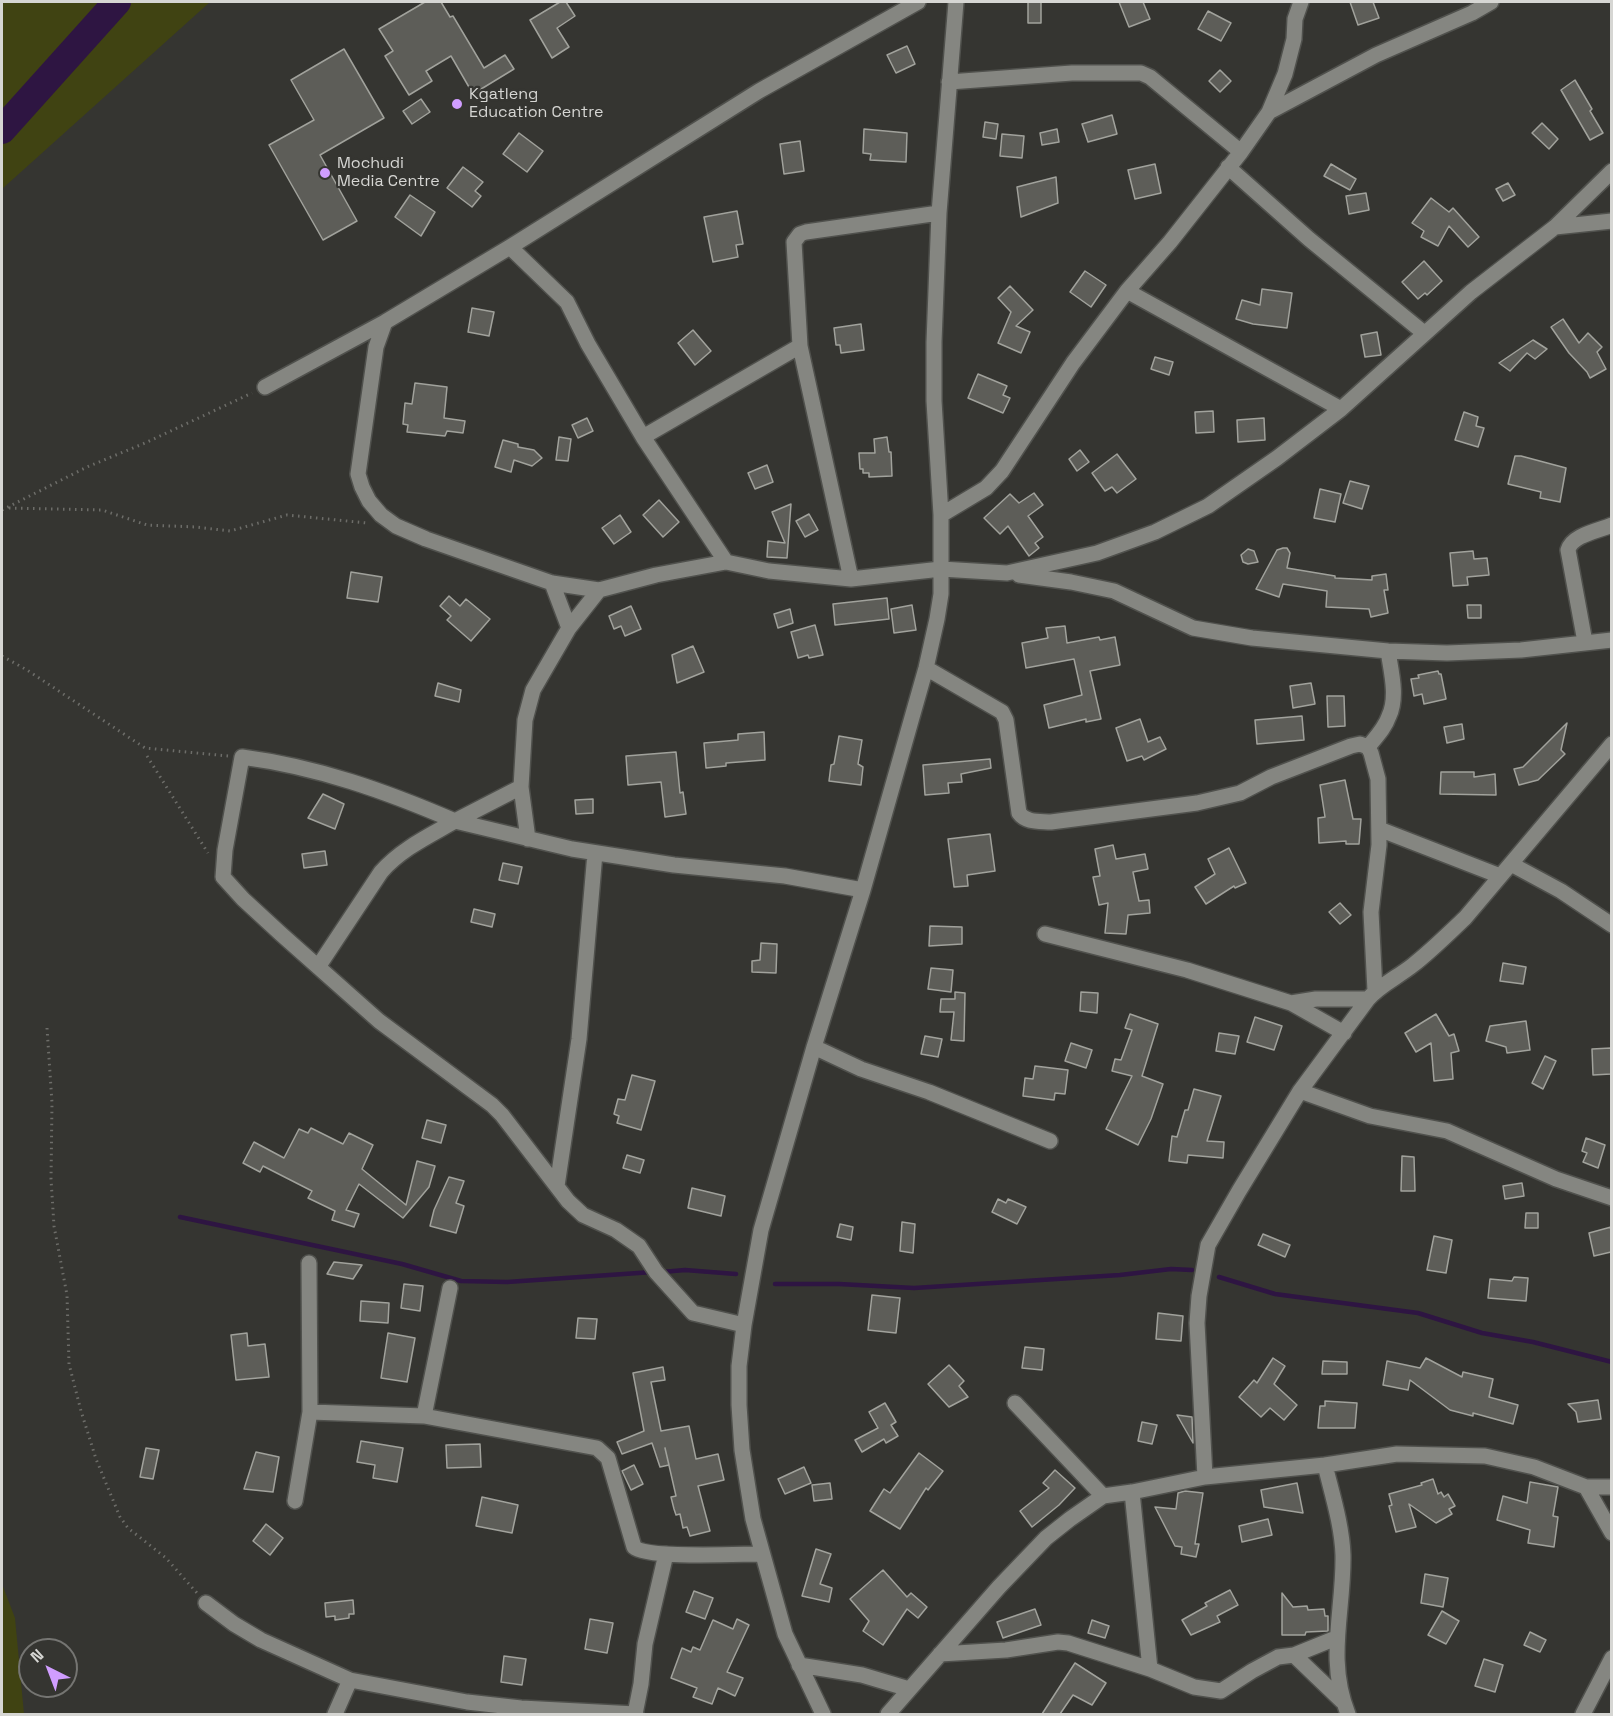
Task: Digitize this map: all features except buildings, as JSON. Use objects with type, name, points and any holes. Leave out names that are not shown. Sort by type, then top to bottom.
[{"type":"street","points":[[265,387],[385,322],[510,247],[759,91],[918,2]]},
{"type":"street","points":[[823,1714],[785,1634],[762,1554],[746,1483],[742,1450],[739,1405],[740,1366],[744,1325],[761,1230],[814,1047],[863,890],[926,668],[941,594],[941,515],[933,372],[939,213],[956,2]]},
{"type":"street","points":[[941,515],[986,488],[1002,471],[1073,363],[1127,291],[1170,242],[1241,152],[1269,112],[1285,74],[1294,39],[1295,19],[1301,2]]},
{"type":"street","points":[[1269,112],[1367,60],[1472,13],[1491,2]]},
{"type":"street","points":[[950,82],[1072,73],[1141,73],[1150,77],[1241,152]]},
{"type":"street","points":[[1228,167],[1309,239],[1424,333]]},
{"type":"street","points":[[1007,573],[1096,553],[1155,532],[1208,506],[1277,458],[1341,409],[1471,292],[1555,226],[1611,171]]},
{"type":"street","points":[[851,579],[800,346],[794,242],[796,237],[806,232],[939,213]]},
{"type":"street","points":[[1555,226],[1611,221]]},
{"type":"street","points":[[510,247],[567,302],[588,344],[643,437],[726,562]]},
{"type":"street","points":[[1127,291],[1341,409]]},
{"type":"street","points":[[385,322],[376,347],[358,474],[369,501],[381,516],[396,526],[426,539],[552,583],[599,590],[656,575],[726,562],[769,571],[851,579],[941,569],[1007,573],[1114,591],[1193,628],[1252,638],[1388,651],[1468,652],[1521,650],[1611,640]]},
{"type":"street","points":[[643,437],[800,346]]},
{"type":"street","points":[[1585,642],[1568,550],[1570,544],[1575,540],[1611,525]]},
{"type":"street","points":[[552,583],[569,628]]},
{"type":"street","points":[[528,839],[521,787],[525,720],[533,690],[569,628],[599,590]]},
{"type":"street","points":[[1368,747],[1384,727],[1392,706],[1393,693],[1388,651]]},
{"type":"street","points":[[926,668],[1002,712],[1006,720],[1019,813],[1023,818],[1029,820],[1051,822],[1197,803],[1240,793],[1270,777],[1351,746],[1360,744],[1368,747],[1378,779],[1379,829],[1371,912],[1371,995]]},
{"type":"street","points":[[1205,1477],[1197,1323],[1208,1245],[1300,1091],[1371,995],[1412,966],[1465,918],[1611,744]]},
{"type":"street","points":[[744,1325],[693,1313],[656,1272],[639,1246],[616,1230],[583,1215],[567,1201],[492,1106],[380,1021],[243,899],[223,877],[225,850],[242,757],[279,762],[369,786],[455,821],[528,839],[596,853],[674,865],[785,876],[863,890]]},
{"type":"street","points":[[318,967],[381,872],[391,861],[404,850],[521,787]]},
{"type":"street","points":[[1379,829],[1500,876]]},
{"type":"street","points":[[557,1186],[579,1039],[596,853]]},
{"type":"street","points":[[1511,864],[1561,891],[1611,925]]},
{"type":"street","points":[[1045,934],[1187,970],[1291,1003],[1344,1033]]},
{"type":"street","points":[[1291,1003],[1371,995]]},
{"type":"street","points":[[814,1047],[861,1069],[929,1092],[1050,1141]]},
{"type":"street","points":[[1300,1091],[1370,1116],[1447,1131],[1556,1179],[1611,1198]]},
{"type":"street","points":[[295,1501],[310,1412],[309,1263]]},
{"type":"street","points":[[424,1416],[450,1288]]},
{"type":"street","points":[[1014,1403],[1103,1496]]},
{"type":"street","points":[[310,1412],[424,1416],[597,1448],[608,1458],[634,1547],[641,1552],[762,1554]]},
{"type":"street","points":[[888,1714],[999,1587],[1046,1538],[1103,1496],[1205,1477],[1325,1465],[1397,1454],[1485,1456],[1534,1467],[1586,1487],[1611,1487]]},
{"type":"street","points":[[1325,1465],[1343,1553],[1336,1638],[1337,1669],[1345,1708]]},
{"type":"street","points":[[1586,1487],[1611,1533]]},
{"type":"street","points":[[1132,1492],[1150,1670]]},
{"type":"street","points":[[206,1603],[261,1640],[350,1680],[520,1711],[635,1714],[645,1644],[666,1554]]},
{"type":"street","points":[[940,1653],[1006,1650],[1058,1642],[1068,1643],[1194,1687],[1221,1691],[1278,1657],[1294,1655],[1336,1638]]},
{"type":"street","points":[[1294,1655],[1345,1708]]},
{"type":"street","points":[[1583,1714],[1611,1658]]},
{"type":"street","points":[[799,1665],[862,1675],[909,1689]]},
{"type":"street","points":[[335,1714],[350,1680]]},
{"type":"path","points":[[2,510],[87,467],[145,443],[265,387]]},
{"type":"path","points":[[9,508],[102,510],[147,525],[196,526],[230,531],[287,515],[396,526]]},
{"type":"path","points":[[2,656],[146,748],[242,757]]},
{"type":"path","points":[[147,756],[223,877]]},
{"type":"path","points":[[47,1028],[52,1103],[51,1179],[54,1226],[67,1295],[69,1364],[81,1410],[96,1459],[120,1517],[128,1528],[166,1558],[206,1603]]},
{"type":"green space","points":[[2,2],[210,2],[2,189]]},
{"type":"green space","points":[[2,1584],[15,1618],[18,1698],[22,1698],[24,1714],[2,1714]]},
{"type":"waterway","points":[[2,130],[117,2]]},
{"type":"waterway","points":[[180,1217],[402,1264],[461,1281],[507,1282],[653,1272]]},
{"type":"waterway","points":[[775,1284],[839,1284],[914,1288],[1120,1275],[1171,1269],[1192,1270]]},
{"type":"waterway","points":[[662,1272],[685,1270],[736,1274]]},
{"type":"waterway","points":[[1219,1277],[1275,1294],[1418,1313],[1482,1333],[1533,1342],[1612,1362]]},
{"type":"place","name":"Kgatleng Education Centre","points":[[457,104]]},
{"type":"place","name":"Mochudi Media Centre","points":[[325,173]]}]
